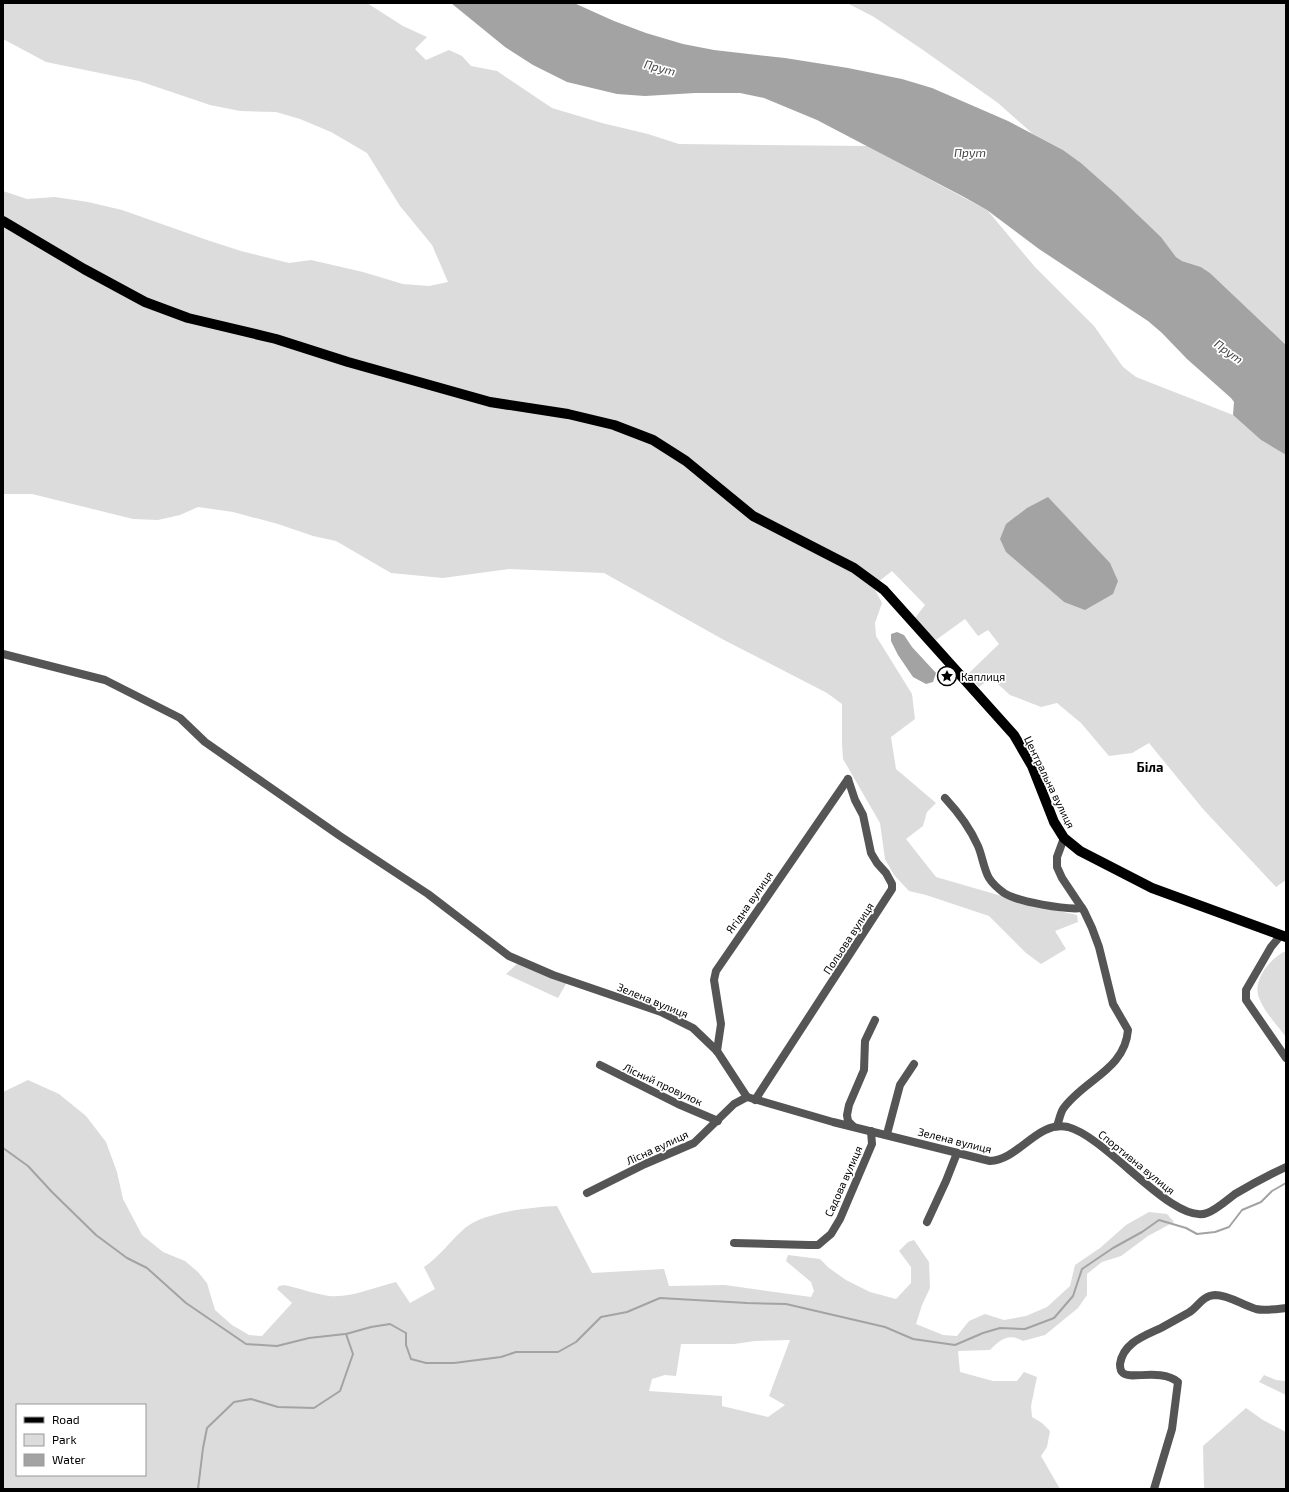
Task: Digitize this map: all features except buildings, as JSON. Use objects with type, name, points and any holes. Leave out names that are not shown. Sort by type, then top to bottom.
[{"type":"main road","name":"Центральна вулиця","points":[[3,221],[84,269],[145,302],[188,318],[276,339],[355,364],[490,402],[568,414],[614,425],[652,440],[686,461],[753,516],[854,568],[884,590],[1014,735],[1032,766],[1054,822],[1064,838],[1080,851],[1152,888],[1283,936]]},
{"type":"street","name":"Зелена вулиця","points":[[3,654],[105,680],[180,718],[205,742],[340,836],[428,894],[509,956],[553,975],[661,1012],[693,1028],[716,1050],[746,1097],[990,1161],[997,1161],[1006,1157],[1032,1138],[1057,1126]]},
{"type":"street","name":"Ягідна вулиця","points":[[716,1050],[721,1024],[714,980],[716,971],[848,779]]},
{"type":"street","name":"Польова вулиця","points":[[755,1100],[892,889],[892,884],[886,873],[870,853],[863,815],[855,800],[848,779]]},
{"type":"street","points":[[945,798],[956,811],[977,845],[989,878],[1004,893],[1020,899],[1060,908],[1072,910],[1082,908]]},
{"type":"street","points":[[1057,1126],[1062,1110],[1071,1100],[1115,1062],[1128,1037],[1128,1030],[1113,1004],[1099,947],[1092,928],[1082,908],[1062,878],[1057,867],[1057,857],[1064,838]]},
{"type":"street","points":[[1283,936],[1271,947],[1246,990],[1246,1000],[1286,1058]]},
{"type":"street","points":[[853,1126],[848,1121],[847,1114],[849,1105],[861,1081],[864,1070],[865,1041],[875,1020]]},
{"type":"street","points":[[887,1134],[900,1085],[914,1064]]},
{"type":"street","name":"Лісний провулок","points":[[600,1065],[678,1104],[718,1121]]},
{"type":"street","name":"Лісна вулиця","points":[[587,1193],[645,1164],[694,1143],[734,1104],[746,1097]]},
{"type":"street","name":"Спортивна вулиця","points":[[1057,1126],[1068,1127],[1079,1131],[1092,1139],[1118,1159],[1157,1194],[1173,1204],[1196,1214],[1207,1213],[1248,1187],[1286,1167]]},
{"type":"street","name":"Садова вулиця","points":[[734,1243],[809,1246],[818,1245],[825,1240],[831,1234],[840,1219],[872,1144],[871,1131]]},
{"type":"street","points":[[927,1222],[957,1153]]},
{"type":"street","points":[[1154,1489],[1172,1429],[1178,1382],[1167,1376],[1154,1374],[1128,1376],[1123,1373],[1120,1368],[1121,1360],[1125,1351],[1137,1339],[1188,1313],[1205,1298],[1214,1295],[1224,1297],[1256,1309],[1286,1308]]},
{"type":"green space","points":[[3,3],[367,3],[403,26],[427,37],[415,49],[426,60],[449,50],[462,56],[471,66],[497,71],[552,108],[679,144],[867,146],[987,210],[1035,267],[1094,326],[1123,367],[1136,377],[1233,415],[1261,440],[1286,455],[1286,880],[1276,887],[1203,809],[1149,743],[1132,753],[1109,756],[1081,723],[1057,703],[1041,707],[1010,695],[991,678],[979,687],[968,674],[999,644],[988,630],[978,636],[965,619],[936,640],[915,618],[925,605],[892,571],[873,586],[882,603],[875,623],[876,636],[912,694],[915,719],[891,737],[896,769],[936,803],[927,812],[923,826],[906,839],[936,877],[1033,905],[1077,915],[1078,922],[1055,931],[1066,949],[1041,964],[1026,953],[989,916],[926,895],[909,891],[894,875],[885,859],[880,823],[843,759],[842,704],[827,693],[724,640],[604,573],[509,569],[443,578],[391,573],[336,541],[313,536],[278,524],[233,512],[198,507],[180,515],[158,520],[133,519],[32,494],[3,494],[3,191],[27,199],[55,197],[88,202],[122,210],[241,251],[289,263],[311,260],[363,272],[403,284],[429,286],[448,282],[432,245],[400,206],[367,153],[331,132],[300,119],[276,112],[240,111],[210,105],[139,81],[46,62],[3,39]],"holes":[[[1048,497],[1064,602],[1038,579]]]},
{"type":"green space","points":[[847,3],[1286,3],[1286,345],[1210,273],[1201,267],[1182,261],[1176,257],[1161,237],[1081,163],[1063,150],[1033,134],[998,103],[923,50],[874,17]]},
{"type":"green space","points":[[1286,951],[1286,1037],[1264,1009],[1257,991],[1260,977],[1264,970],[1274,959]]},
{"type":"green space","points":[[519,962],[567,982],[558,998],[506,974]]},
{"type":"green space","points":[[28,1080],[59,1094],[86,1116],[106,1142],[117,1172],[123,1199],[142,1235],[163,1252],[185,1261],[198,1272],[207,1283],[215,1310],[232,1325],[249,1335],[262,1336],[292,1303],[277,1289],[279,1286],[284,1285],[324,1295],[337,1296],[354,1294],[396,1282],[410,1303],[435,1289],[424,1267],[465,1228],[484,1218],[496,1214],[522,1209],[557,1206],[592,1273],[664,1269],[669,1286],[725,1285],[811,1297],[814,1291],[811,1282],[786,1261],[788,1255],[820,1259],[829,1268],[846,1280],[870,1292],[896,1299],[911,1283],[911,1267],[899,1251],[908,1242],[914,1240],[929,1262],[930,1288],[922,1305],[916,1324],[943,1335],[957,1336],[969,1321],[985,1314],[1004,1320],[1026,1316],[1047,1307],[1070,1286],[1075,1265],[1100,1248],[1126,1225],[1149,1212],[1167,1214],[1174,1222],[1148,1236],[1121,1256],[1102,1262],[1087,1274],[1087,1295],[1078,1308],[1045,1335],[1023,1341],[1013,1337],[1005,1338],[990,1350],[958,1351],[960,1372],[993,1381],[1017,1381],[1024,1372],[1037,1377],[1031,1406],[1032,1417],[1042,1423],[1050,1431],[1047,1447],[1041,1456],[1060,1489],[3,1489],[3,1092]],"holes":[[[790,1340],[769,1396],[785,1405],[768,1417],[722,1406],[722,1396],[649,1391],[652,1379],[665,1375],[676,1376],[681,1344],[734,1344],[755,1341]]]},
{"type":"green space","points":[[1264,1375],[1276,1380],[1286,1381],[1286,1395],[1259,1382]]},
{"type":"green space","points":[[1246,1408],[1263,1420],[1286,1432],[1286,1489],[1204,1489],[1203,1446]]},
{"type":"water","name":"Прут","points":[[451,3],[574,3],[614,21],[646,33],[683,44],[714,50],[785,58],[848,68],[902,79],[932,88],[1008,121],[1063,150],[1081,163],[1115,193],[1161,237],[1176,257],[1182,261],[1201,267],[1210,273],[1286,345],[1286,455],[1261,440],[1233,415],[1234,402],[1231,398],[1187,359],[1148,321],[1039,249],[987,210],[964,197],[817,120],[764,98],[740,93],[695,93],[645,96],[617,94],[567,82],[533,65],[505,47]]},
{"type":"water","points":[[1048,497],[1110,563],[1118,581],[1113,594],[1085,610],[1064,602],[1006,552],[1000,539],[1006,524],[1027,508]]},
{"type":"water","points":[[897,632],[904,635],[912,647],[936,673],[933,682],[926,684],[913,677],[898,655],[891,641],[891,634]]},
{"type":"waterway","points":[[3,1148],[28,1166],[96,1235],[127,1258],[147,1268],[186,1303],[246,1344],[277,1346],[309,1338],[345,1334]]},
{"type":"waterway","points":[[198,1489],[207,1428],[234,1402],[251,1399],[278,1407],[314,1408],[340,1391],[353,1354],[346,1334],[371,1327],[390,1324],[406,1333],[406,1345],[411,1359],[426,1363],[454,1363],[501,1357],[516,1352],[558,1352],[576,1342],[601,1317],[627,1312],[660,1298],[786,1304],[885,1327],[913,1339],[955,1345],[983,1333],[1000,1328],[1025,1329],[1054,1318],[1073,1296],[1082,1269],[1159,1220],[1186,1228],[1197,1234],[1215,1232],[1229,1227],[1242,1210],[1261,1202],[1272,1191],[1286,1183]]},
{"type":"place","name":"Каплиця","points":[[947,676]]},
{"type":"district","name":"Біла","points":[[1150,767]]}]
